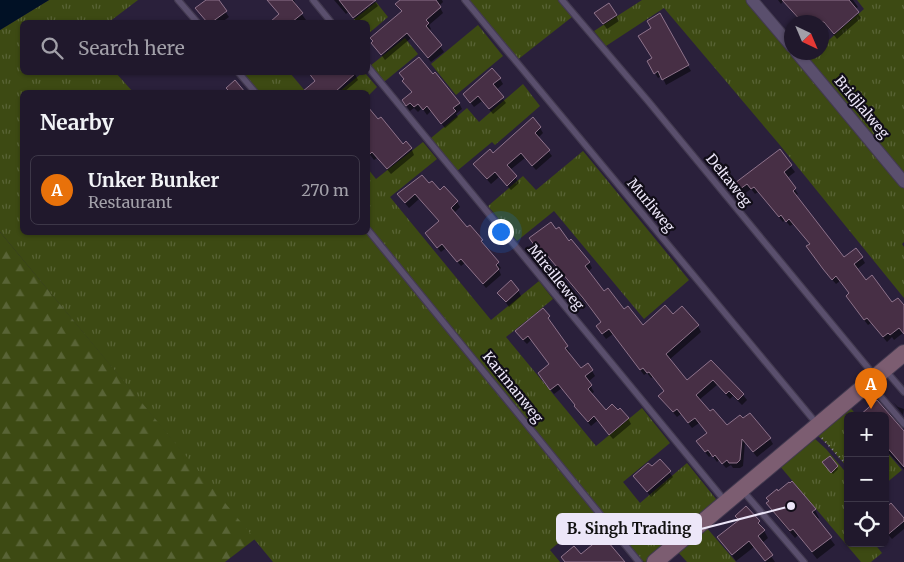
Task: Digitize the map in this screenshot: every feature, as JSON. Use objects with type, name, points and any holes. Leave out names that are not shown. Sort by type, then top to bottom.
[{"type":"main road","points":[[655,562],[904,353]]},
{"type":"street","points":[[752,0],[784,38]]},
{"type":"street","name":"Bridjlalweg","points":[[803,60],[904,182]]},
{"type":"lane","points":[[178,0],[195,20]]},
{"type":"lane","points":[[312,0],[329,20]]},
{"type":"lane","name":"Murliweg","points":[[465,0],[815,427]]},
{"type":"lane","name":"Deltaweg","points":[[562,0],[876,376]]},
{"type":"lane","name":"Mireilleweg","points":[[370,69],[726,502]]},
{"type":"lane","points":[[241,75],[253,90]]},
{"type":"lane","name":"Karimanweg","points":[[370,232],[639,562]]},
{"type":"lane","points":[[876,376],[904,392]]},
{"type":"lane","points":[[876,376],[904,424]]},
{"type":"lane","points":[[741,490],[804,562]]},
{"type":"path","points":[[815,427],[844,461]]},
{"type":"green space","points":[[49,0],[138,0],[112,20],[20,20],[20,75],[118,75],[131,90],[20,90],[20,235],[369,235],[596,512],[550,550],[560,562],[273,562],[0,232],[0,30]]},
{"type":"green space","points":[[466,0],[558,0],[572,17],[516,61]]},
{"type":"green space","points":[[642,0],[748,0],[784,43],[784,60],[798,60],[904,187],[904,242],[902,244],[904,247],[904,298],[779,144],[664,8],[606,46],[594,31]]},
{"type":"green space","points":[[857,0],[904,0],[904,177],[807,60],[829,60],[829,40],[864,9]]},
{"type":"green space","points":[[376,2],[388,17],[370,32],[370,20],[354,20]]},
{"type":"green space","points":[[478,25],[503,56],[456,95],[431,64]]},
{"type":"green space","points":[[405,38],[418,54],[384,82],[370,66]]},
{"type":"green space","points":[[245,75],[292,75],[304,90],[257,90]]},
{"type":"green space","points":[[360,75],[367,75],[377,87],[370,94],[370,90],[341,90]]},
{"type":"green space","points":[[523,84],[540,106],[495,145],[492,142],[457,171],[431,138],[467,108],[479,122]]},
{"type":"green space","points":[[423,142],[437,159],[390,197],[491,320],[539,281],[553,299],[506,337],[596,446],[642,408],[670,443],[623,482],[640,503],[687,463],[716,499],[713,506],[646,562],[641,561],[370,227],[370,172],[376,179]]},
{"type":"green space","points":[[583,151],[689,280],[644,319],[554,211],[517,241],[488,206],[523,176],[536,190]]},
{"type":"green space","points":[[0,232],[255,539],[225,562],[0,562]]},
{"type":"green space","points":[[849,406],[854,412],[844,412],[844,463],[816,434]]},
{"type":"green space","points":[[814,438],[844,470],[844,542],[779,465]]},
{"type":"green space","points":[[889,455],[902,470],[889,481]]},
{"type":"green space","points":[[706,527],[736,562],[687,562],[677,551]]},
{"type":"green space","points":[[848,547],[877,547],[882,553],[871,562],[861,562]]},
{"type":"water","points":[[0,0],[49,0],[0,30]]},
{"type":"building","points":[[206,0],[219,0],[227,11],[215,20],[205,20],[195,8]]},
{"type":"building","points":[[267,0],[292,0],[303,13],[294,20],[272,20],[279,14]]},
{"type":"building","points":[[339,0],[376,0],[353,18]]},
{"type":"building","points":[[400,0],[436,0],[441,7],[426,20],[429,23],[426,26],[442,45],[428,58],[407,33],[381,55],[371,43],[373,41],[370,38],[402,11],[395,4]]},
{"type":"building","points":[[782,0],[849,0],[859,12],[834,34],[829,28],[829,15],[796,15]]},
{"type":"building","points":[[609,3],[617,15],[603,24],[594,13]]},
{"type":"building","points":[[660,13],[689,65],[662,80],[658,71],[654,74],[647,61],[652,58],[638,36],[651,28],[647,21]]},
{"type":"building","points":[[419,57],[433,74],[435,72],[460,103],[453,108],[456,111],[441,124],[427,106],[423,110],[418,104],[414,107],[410,103],[406,106],[402,100],[412,92],[402,81],[404,79],[399,73]]},
{"type":"building","points":[[492,68],[501,78],[493,84],[504,97],[489,109],[478,96],[470,103],[463,94]]},
{"type":"building","points":[[310,75],[354,75],[337,90],[304,90],[315,81]]},
{"type":"building","points":[[235,80],[243,90],[228,90],[226,88]]},
{"type":"building","points":[[370,109],[378,119],[381,117],[403,144],[406,141],[412,148],[387,169],[372,152],[370,154]]},
{"type":"building","points":[[533,117],[541,127],[535,133],[550,150],[532,166],[521,153],[507,165],[517,176],[507,186],[495,172],[487,179],[473,164],[490,149],[493,153]]},
{"type":"building","points":[[780,149],[792,165],[784,172],[796,188],[793,191],[844,257],[856,248],[863,257],[854,264],[866,280],[872,275],[892,302],[898,298],[904,305],[904,334],[899,328],[890,335],[888,333],[883,337],[867,318],[864,320],[846,296],[849,293],[836,276],[832,280],[823,269],[806,246],[810,244],[789,219],[786,222],[781,215],[779,217],[754,187],[751,189],[747,184],[736,192],[731,186]]},
{"type":"building","points":[[422,175],[429,183],[432,181],[440,190],[444,186],[458,201],[451,208],[467,227],[470,225],[499,262],[496,265],[499,269],[483,284],[461,259],[457,262],[442,244],[437,248],[425,233],[439,221],[415,194],[405,203],[397,194]]},
{"type":"building","points":[[551,222],[556,229],[559,227],[569,241],[571,239],[590,262],[585,266],[604,291],[608,288],[624,309],[628,306],[643,325],[665,305],[673,314],[682,306],[699,325],[666,354],[687,380],[711,360],[744,394],[738,400],[729,391],[726,394],[713,380],[696,395],[710,411],[713,409],[727,425],[740,415],[743,418],[750,413],[771,438],[753,452],[742,439],[740,460],[737,463],[729,463],[727,460],[722,464],[708,450],[705,452],[696,441],[707,433],[695,418],[688,423],[677,409],[673,412],[658,396],[664,391],[649,372],[647,373],[643,368],[640,370],[609,329],[602,334],[596,326],[601,322],[583,298],[537,244],[535,246],[529,238]]},
{"type":"building","points":[[511,280],[519,290],[506,302],[497,293]]},
{"type":"building","points":[[543,308],[568,346],[565,348],[581,368],[588,363],[593,370],[585,376],[592,385],[588,389],[606,410],[612,404],[618,410],[620,408],[629,418],[609,435],[594,416],[588,422],[558,384],[550,390],[538,373],[549,364],[528,336],[523,340],[515,331]]},
{"type":"building","points":[[877,400],[887,412],[864,412]]},
{"type":"building","points":[[889,414],[904,431],[904,467],[889,450]]},
{"type":"building","points":[[830,456],[838,466],[831,473],[822,462]]},
{"type":"building","points":[[660,459],[671,471],[647,492],[633,476],[648,463],[652,466]]},
{"type":"building","points":[[792,481],[816,509],[812,512],[832,537],[812,552],[793,529],[790,531],[766,503],[769,501],[766,498],[777,489],[778,491]]},
{"type":"building","points":[[891,503],[904,518],[904,521],[889,534],[889,505]]},
{"type":"building","points":[[746,506],[760,521],[758,523],[765,530],[758,536],[773,555],[765,561],[749,541],[732,555],[717,537],[739,520],[735,516]]},
{"type":"building","points":[[603,536],[625,562],[565,562],[561,557],[574,546],[581,554]]},
{"type":"place","name":"Unker Bunker","points":[[871,409]]},
{"type":"place","name":"B. Singh Trading","points":[[791,506]]}]
